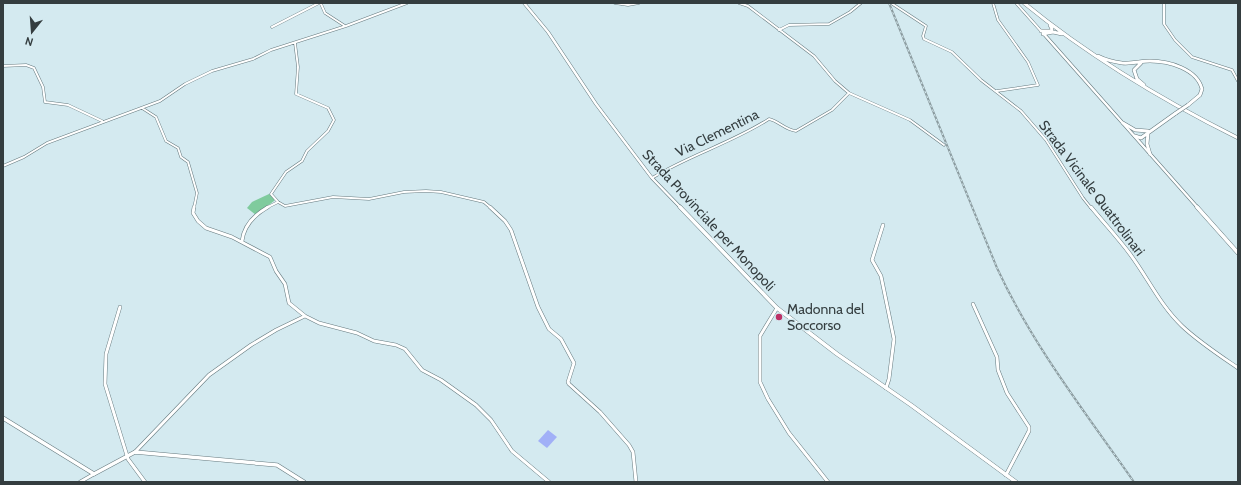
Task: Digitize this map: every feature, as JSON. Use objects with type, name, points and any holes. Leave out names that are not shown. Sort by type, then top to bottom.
[{"type":"main road","points":[[1024,3],[1049,24],[1087,51],[1156,94],[1238,138]]},
{"type":"main road","points":[[1042,33],[1052,30],[1049,24]]},
{"type":"main road","points":[[1042,33],[1056,32],[1068,37]]},
{"type":"main road","points":[[1087,51],[1113,62],[1127,64],[1155,61],[1169,64],[1186,71],[1201,85],[1203,91],[1202,95],[1141,138],[1135,136]]},
{"type":"main road","points":[[1142,62],[1134,70],[1136,76],[1156,94]]},
{"type":"main road","points":[[1123,123],[1135,130],[1149,132]]},
{"type":"main road","points":[[1149,132],[1146,139],[1146,146],[1150,154]]},
{"type":"street","points":[[272,27],[319,3],[321,4],[325,13],[345,26]]},
{"type":"street","points":[[3,166],[24,157],[43,145],[103,121],[162,100],[185,84],[207,73],[253,59],[271,50],[345,26],[407,3]]},
{"type":"street","name":"Strada Provinciale per Monopoli","points":[[524,3],[548,32],[596,104],[652,178],[777,308],[837,354],[1016,482]]},
{"type":"street","points":[[615,3],[628,5],[639,3]]},
{"type":"street","points":[[739,3],[748,6],[816,58],[835,81],[850,93],[910,120],[944,145]]},
{"type":"street","points":[[779,30],[782,30],[786,25],[829,24],[850,12],[860,3]]},
{"type":"street","name":"Strada Vicinale Quattrolinari","points":[[891,3],[926,26],[923,36],[924,39],[952,52],[981,80],[1021,111],[1046,140],[1083,198],[1121,242],[1153,291],[1169,312],[1182,326],[1204,345],[1238,368]]},
{"type":"street","points":[[993,3],[998,23],[1028,62],[1038,85],[997,91]]},
{"type":"street","points":[[1016,3],[1238,253]]},
{"type":"street","points":[[1164,3],[1164,24],[1190,55],[1232,70],[1238,82]]},
{"type":"street","points":[[295,43],[298,67],[296,94],[328,108],[334,120],[328,131],[307,151],[302,161],[289,169],[271,194],[278,202],[285,206],[333,197],[369,199],[404,192],[426,191],[441,192],[486,204],[496,215],[505,221],[511,230],[538,306],[549,329],[561,339],[574,363],[568,382],[569,384],[600,412],[629,445],[633,452],[636,482]]},
{"type":"street","points":[[3,66],[26,65],[34,68],[43,87],[45,102],[68,105],[103,121]]},
{"type":"street","name":"Via Clementina","points":[[652,178],[673,165],[713,149],[757,127],[769,119],[774,120],[790,130],[796,131],[835,108],[850,93]]},
{"type":"street","points":[[142,108],[156,117],[166,141],[178,148],[181,157],[188,162],[197,193],[194,213],[198,221],[206,228],[242,241],[270,258],[276,271],[285,284],[289,302],[305,316],[319,323],[357,333],[374,341],[396,345],[405,350],[422,370],[441,380],[476,405],[491,420],[512,451],[548,482]]},
{"type":"street","points":[[242,241],[242,232],[246,226],[264,209],[278,202]]},
{"type":"street","points":[[884,225],[872,262],[881,276],[894,336],[890,372],[886,388]]},
{"type":"street","points":[[973,304],[997,357],[998,370],[1007,394],[1029,427],[1029,431],[1006,475]]},
{"type":"street","points":[[120,307],[109,342],[104,378],[128,459],[145,482]]},
{"type":"street","points":[[777,308],[760,336],[760,382],[771,404],[789,433],[828,482]]},
{"type":"street","points":[[80,482],[105,470],[127,455],[135,452],[209,375],[251,345],[276,330],[305,316]]},
{"type":"street","points":[[3,418],[94,474]]},
{"type":"street","points":[[135,452],[277,465],[304,482]]},
{"type":"green space","points":[[269,194],[275,199],[274,201],[256,215],[247,208],[252,202]]},
{"type":"water","points":[[548,430],[557,437],[547,448],[538,441]]},
{"type":"railway","points":[[889,3],[997,268],[1011,297],[1043,352],[1134,482]]},
{"type":"place","name":"Madonna del Soccorso","points":[[779,317]]}]
